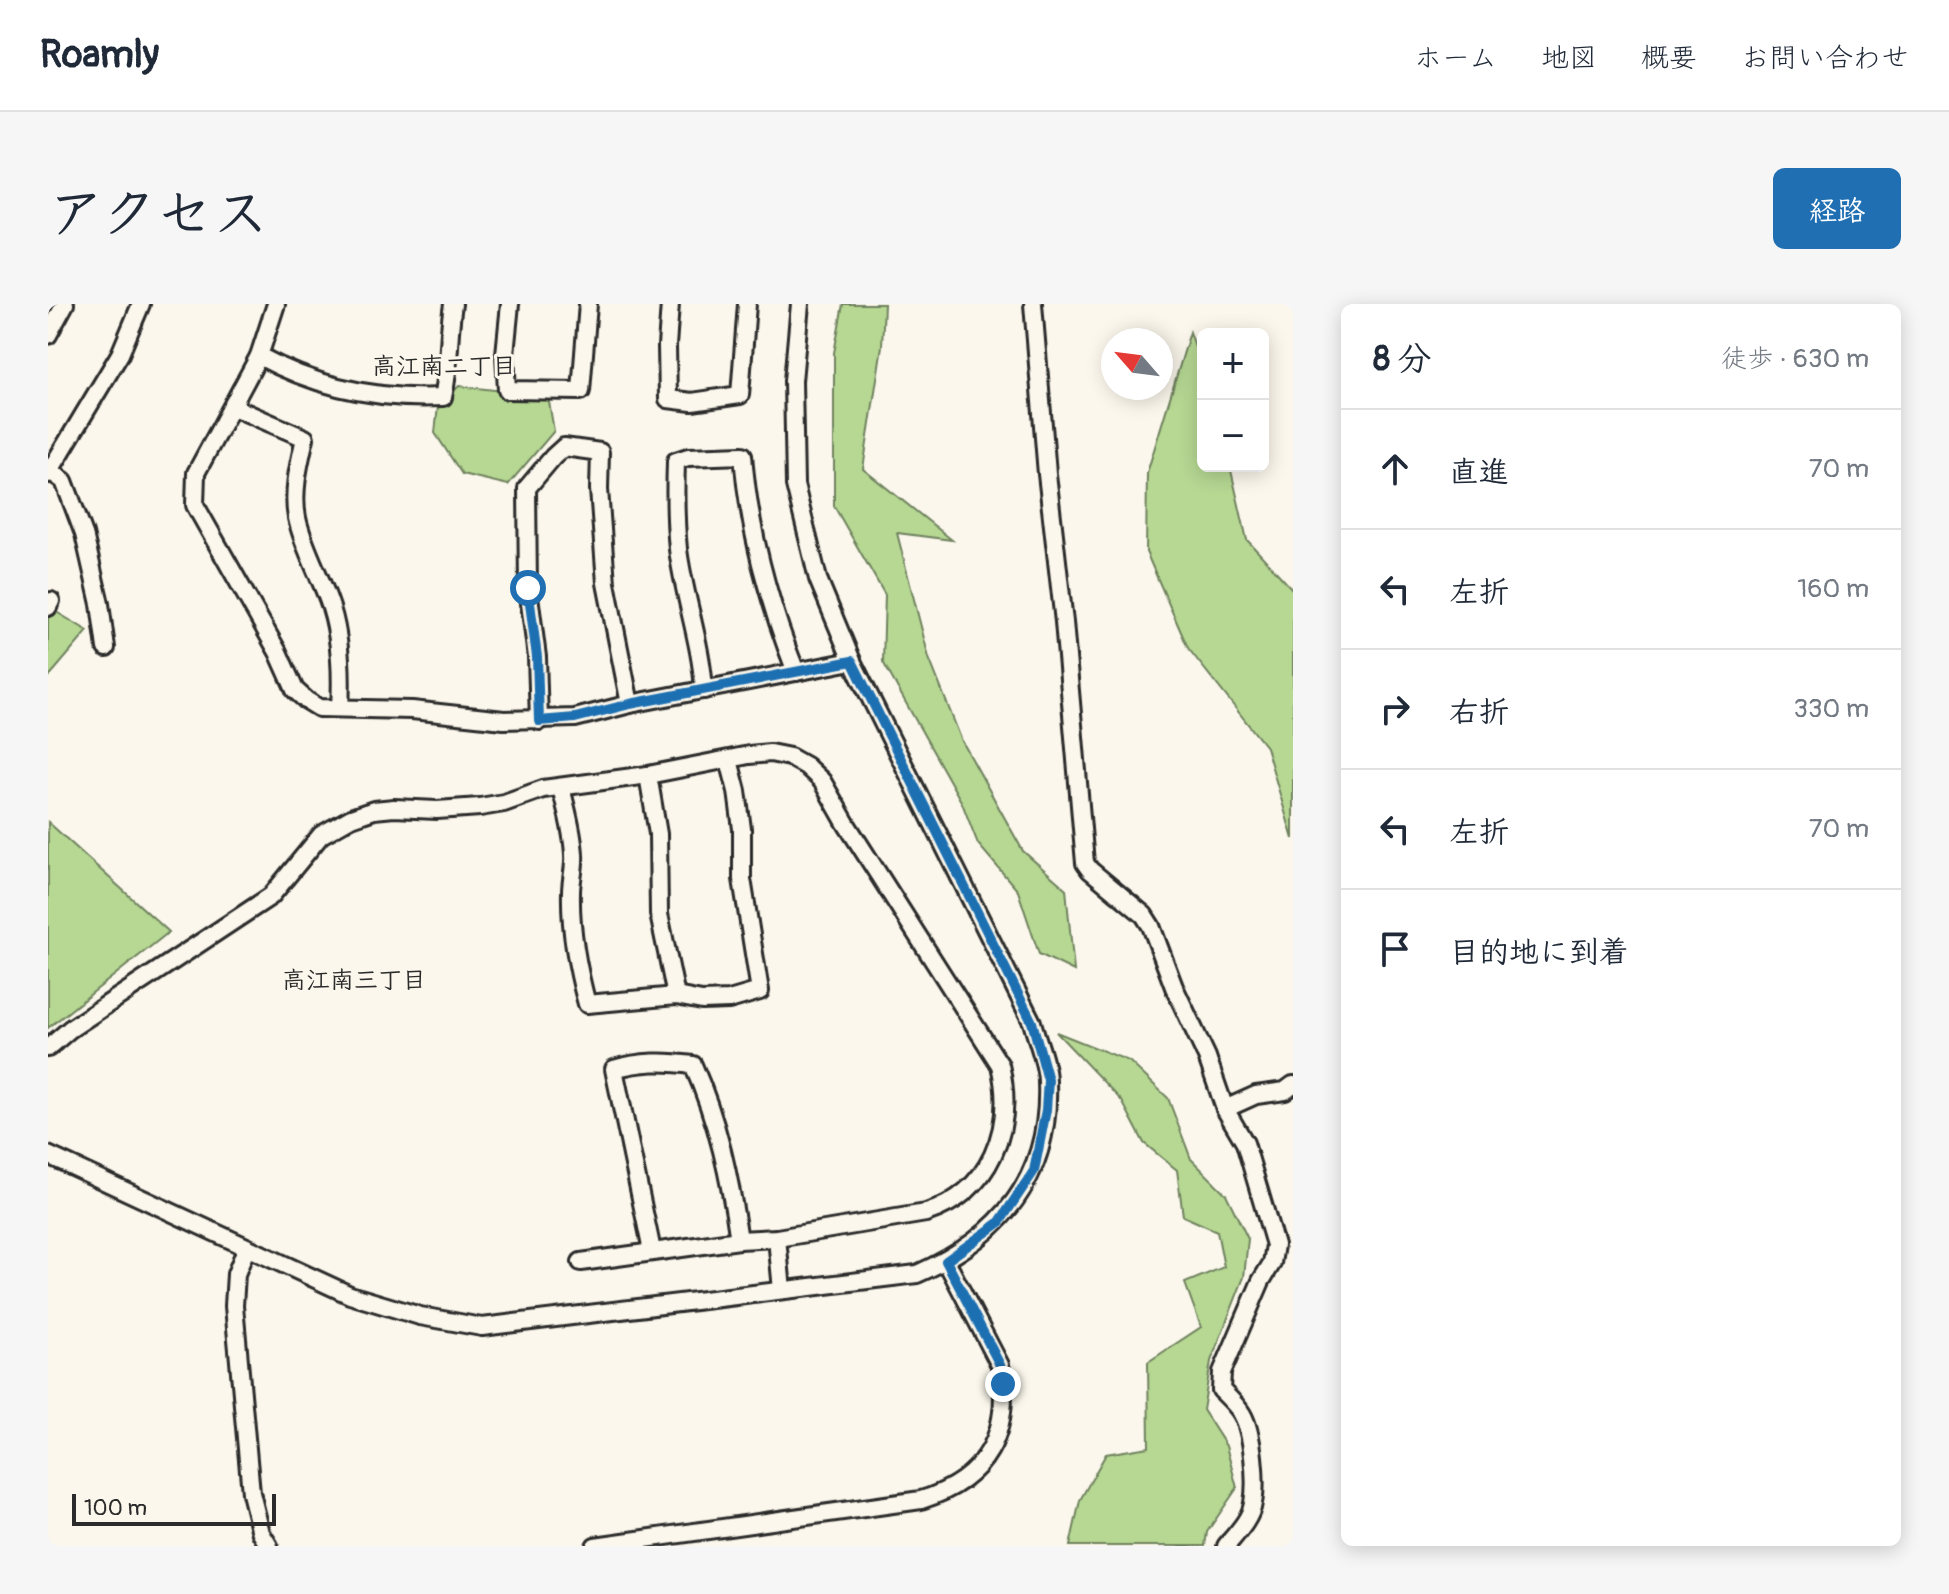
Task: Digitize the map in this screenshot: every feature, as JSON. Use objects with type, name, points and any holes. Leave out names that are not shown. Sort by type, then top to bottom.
[{"type":"street","points":[[50,329],[65,304]]},
{"type":"street","points":[[106,648],[100,604],[84,534],[64,481],[49,472],[120,354],[141,304]]},
{"type":"street","points":[[276,304],[259,356],[196,473],[195,505],[278,652],[295,690],[319,708],[412,710],[504,720],[575,718],[630,704],[852,661]]},
{"type":"street","points":[[259,356],[311,381],[333,387],[388,398],[443,397],[453,304]]},
{"type":"street","points":[[510,304],[505,354],[507,390],[550,391],[581,391],[588,304]]},
{"type":"street","points":[[670,304],[668,399],[692,402],[740,395],[747,304]]},
{"type":"street","points":[[48,1155],[350,1295],[420,1316],[482,1327],[917,1274],[946,1261],[999,1223],[1034,1171],[1046,1110],[1048,1080],[1032,1022],[852,661],[818,579],[795,485],[793,381],[800,304]]},
{"type":"street","points":[[1033,304],[1085,863],[1144,915],[1151,926],[1174,987],[1207,1057],[1225,1109],[1245,1143],[1275,1245],[1272,1263],[1261,1281],[1222,1372],[1221,1390],[1242,1415],[1249,1434],[1254,1481],[1253,1505],[1226,1546]]},
{"type":"street","points":[[233,407],[305,438],[298,467],[297,517],[329,601],[334,623],[341,672],[340,708]]},
{"type":"street","points":[[539,721],[537,657],[528,588],[527,488],[564,447],[600,452],[599,489],[606,583],[630,704]]},
{"type":"street","points":[[704,690],[702,654],[678,550],[676,461],[688,457],[743,455],[747,504],[768,598],[796,672]]},
{"type":"street","points":[[48,1048],[70,1029],[271,896],[321,835],[334,826],[374,810],[480,807],[504,803],[543,789],[648,775],[770,753],[790,757],[822,781],[1000,1065],[1005,1087],[1001,1134],[992,1157],[978,1179],[948,1205],[891,1220],[777,1238],[739,1240],[581,1262]]},
{"type":"street","points":[[561,787],[571,827],[574,858],[571,892],[573,936],[577,969],[587,1004],[676,996],[702,1001],[729,1000],[760,991],[742,879],[739,804],[729,760]]},
{"type":"street","points":[[648,775],[658,834],[659,914],[676,996]]},
{"type":"street","points":[[652,1251],[614,1069],[643,1062],[667,1061],[693,1065],[720,1136],[739,1240]]},
{"type":"street","points":[[1225,1109],[1256,1095],[1285,1091],[1293,1085]]},
{"type":"street","points":[[777,1238],[782,1290]]},
{"type":"street","points":[[246,1249],[236,1274],[234,1306],[251,1493],[261,1533],[269,1546]]},
{"type":"street","points":[[595,1546],[921,1500],[954,1487],[968,1477],[993,1445],[1002,1415],[1003,1384],[1000,1365],[946,1261]]},
{"type":"green space","points":[[843,304],[884,304],[882,346],[863,469],[952,540],[897,533],[929,658],[962,741],[1023,851],[1066,889],[1074,971],[1039,954],[1018,891],[978,844],[962,803],[883,662],[885,595],[834,506],[834,353]]},
{"type":"green space","points":[[1190,332],[1197,352],[1197,472],[1231,472],[1247,540],[1293,590],[1293,839],[1266,747],[1188,648],[1146,552],[1147,473],[1169,400],[1173,400],[1173,388]]},
{"type":"green space","points":[[459,386],[548,396],[554,431],[508,485],[462,474],[435,433],[438,406]]},
{"type":"green space","points":[[48,607],[88,631],[48,678]]},
{"type":"green space","points":[[48,822],[169,932],[48,1028]]},
{"type":"green space","points":[[1056,1032],[1129,1061],[1168,1098],[1191,1159],[1226,1194],[1248,1239],[1244,1277],[1211,1361],[1203,1410],[1226,1446],[1237,1488],[1207,1532],[1205,1546],[1070,1546],[1080,1500],[1106,1454],[1149,1447],[1148,1362],[1201,1327],[1185,1283],[1224,1267],[1217,1231],[1183,1216],[1177,1170],[1144,1143],[1122,1101]]},
{"type":"district","name":"高江南二丁目","points":[[444,366]]},
{"type":"district","name":"高江南三丁目","points":[[354,980]]},
{"type":"route","points":[[528,588],[537,657],[539,721],[575,718],[630,704],[852,661],[1032,1022],[1048,1080],[1046,1110],[1034,1171],[999,1223],[946,1261],[1000,1365],[1003,1384]]}]
